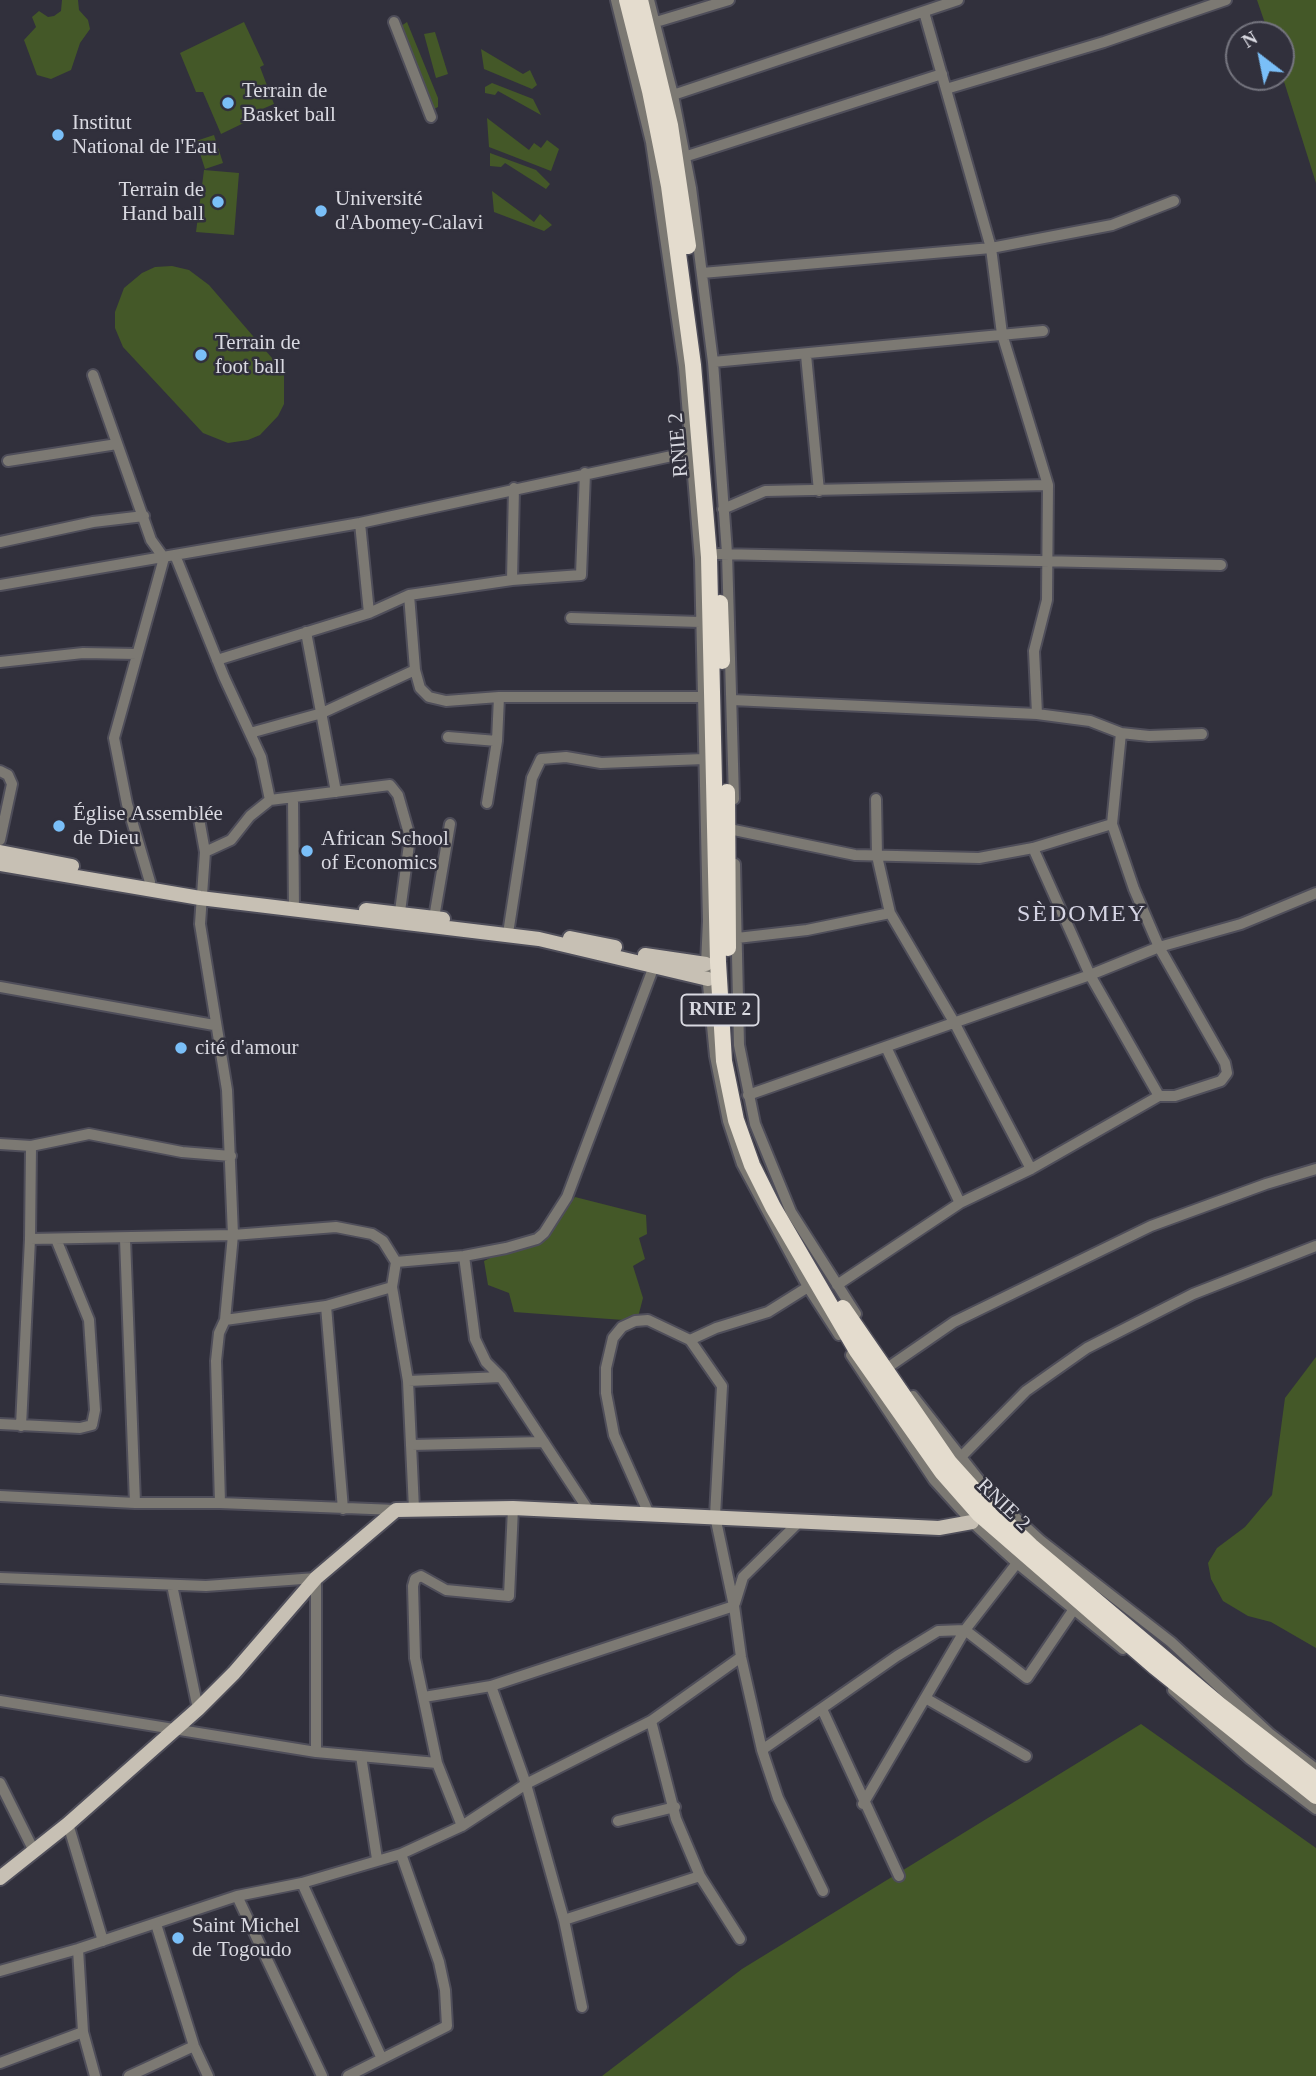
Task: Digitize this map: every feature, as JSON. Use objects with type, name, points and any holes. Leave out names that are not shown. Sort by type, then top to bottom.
[{"type":"highway","name":"RNIE 2","points":[[627,0],[650,91],[669,186],[684,290],[696,451],[709,557],[724,1062],[736,1121],[752,1165],[773,1207],[858,1351],[942,1472],[979,1513],[1154,1666],[1316,1796]]},
{"type":"highway","name":"RNIE 2","points":[[640,0],[663,93],[682,191],[722,554],[726,781],[723,968]]},
{"type":"highway","name":"RNIE 2","points":[[979,1513],[1031,1546],[1221,1706],[1316,1780]]},
{"type":"main road","points":[[0,852],[75,872],[201,894],[538,939],[654,966],[723,968]]},
{"type":"main road","points":[[0,864],[150,881],[201,894]]},
{"type":"main road","points":[[400,919],[434,918],[509,928],[592,941],[647,956],[723,968]]},
{"type":"main road","points":[[0,1878],[68,1824],[198,1709],[234,1673],[316,1578],[396,1510],[513,1508],[939,1528],[979,1513]]},
{"type":"street","points":[[616,0],[640,88],[660,196],[696,451],[708,921],[723,968],[748,1095],[768,1161],[791,1212],[890,1366],[959,1459],[990,1495],[1040,1540],[1171,1642],[1269,1733],[1316,1769]]},
{"type":"street","points":[[649,0],[673,95],[684,157],[713,362],[732,700],[737,938],[723,968],[715,1056],[728,1121],[742,1164],[808,1287],[878,1400],[926,1468],[979,1513],[1017,1563],[1167,1685],[1250,1759],[1316,1809]]},
{"type":"street","points":[[656,22],[729,0]]},
{"type":"street","points":[[673,95],[958,0]]},
{"type":"street","points":[[946,89],[1104,42],[1226,0]]},
{"type":"street","points":[[924,12],[991,248],[1002,334],[1048,485],[1047,600],[1034,651],[1037,715]]},
{"type":"street","points":[[394,22],[431,117]]},
{"type":"street","points":[[684,157],[942,74]]},
{"type":"street","points":[[702,273],[991,248],[1112,225],[1174,201]]},
{"type":"street","points":[[713,362],[1043,331]]},
{"type":"street","points":[[806,355],[819,491]]},
{"type":"street","points":[[93,375],[151,540],[170,557],[261,757],[270,800]]},
{"type":"street","points":[[8,461],[117,444]]},
{"type":"street","points":[[0,585],[360,523],[585,472],[696,451]]},
{"type":"street","points":[[216,660],[369,612],[409,595],[512,580],[581,575],[585,472]]},
{"type":"street","points":[[723,509],[765,491],[1048,485]]},
{"type":"street","points":[[512,580],[514,488]]},
{"type":"street","points":[[0,542],[93,522],[144,516]]},
{"type":"street","points":[[360,523],[369,612]]},
{"type":"street","points":[[722,554],[1049,559],[1220,565]]},
{"type":"street","points":[[150,881],[115,751],[118,720],[170,557]]},
{"type":"street","points":[[409,595],[415,670],[420,688],[429,697],[446,701],[499,697],[704,697]]},
{"type":"street","points":[[571,618],[700,622]]},
{"type":"street","points":[[306,632],[336,792]]},
{"type":"street","points":[[0,662],[83,653],[137,654]]},
{"type":"street","points":[[250,733],[322,713],[415,670]]},
{"type":"street","points":[[487,803],[497,741],[499,697]]},
{"type":"street","points":[[732,700],[1037,715],[1090,721],[1121,733],[1149,736],[1202,734]]},
{"type":"street","points":[[837,1285],[960,1203],[1031,1169],[1159,1096],[1175,1096],[1221,1081],[1227,1073],[1225,1063],[1160,947],[1134,889],[1112,824],[1121,733]]},
{"type":"street","points":[[448,737],[497,741]]},
{"type":"street","points":[[509,928],[532,778],[541,759],[566,757],[601,764],[705,760]]},
{"type":"street","points":[[0,771],[8,775],[12,784],[0,840]]},
{"type":"street","points":[[205,852],[231,840],[256,810],[270,800],[386,785],[395,788],[410,837],[400,919]]},
{"type":"street","points":[[293,798],[294,906]]},
{"type":"street","points":[[876,799],[877,856],[890,913],[954,1022],[1031,1169]]},
{"type":"street","points":[[198,813],[205,852],[201,894],[203,958],[226,1090],[231,1156],[233,1235],[225,1320],[219,1333],[216,1361],[220,1503]]},
{"type":"street","points":[[434,918],[450,824]]},
{"type":"street","points":[[734,830],[855,855],[979,858],[1034,848],[1112,824]]},
{"type":"street","points":[[1034,848],[1090,975],[1159,1096]]},
{"type":"street","points":[[748,1095],[1090,975],[1160,947],[1241,925],[1316,894]]},
{"type":"street","points":[[737,938],[807,930],[890,913]]},
{"type":"street","points":[[396,1262],[464,1256],[537,1239],[555,1219],[568,1197],[654,966]]},
{"type":"street","points":[[0,987],[214,1026]]},
{"type":"street","points":[[886,1047],[960,1203]]},
{"type":"street","points":[[0,1144],[31,1146],[89,1134],[182,1152],[231,1156]]},
{"type":"street","points":[[21,1426],[30,1239],[31,1146]]},
{"type":"street","points":[[890,1366],[954,1322],[1151,1226],[1266,1184],[1316,1170]]},
{"type":"street","points":[[30,1239],[233,1235],[336,1227],[372,1234],[383,1241],[396,1262],[392,1287],[408,1381],[414,1509]]},
{"type":"street","points":[[0,1424],[89,1427],[94,1418],[89,1321],[56,1239]]},
{"type":"street","points":[[125,1239],[135,1503]]},
{"type":"street","points":[[959,1459],[1026,1391],[1087,1348],[1193,1294],[1316,1246]]},
{"type":"street","points":[[464,1256],[475,1339],[486,1362],[501,1377],[589,1511]]},
{"type":"street","points":[[225,1320],[326,1306],[392,1287]]},
{"type":"street","points":[[690,1339],[768,1312],[808,1287]]},
{"type":"street","points":[[326,1306],[343,1509]]},
{"type":"street","points":[[649,1514],[614,1435],[608,1413],[606,1367],[613,1338],[622,1326],[648,1320],[690,1339],[722,1386],[715,1516],[734,1606],[741,1657],[762,1750],[778,1798],[823,1891]]},
{"type":"street","points":[[408,1381],[501,1377]]},
{"type":"street","points":[[411,1445],[544,1442]]},
{"type":"street","points":[[0,1496],[135,1503],[220,1503],[396,1510]]},
{"type":"street","points":[[462,1826],[437,1763],[424,1697],[413,1638],[415,1579],[421,1576],[446,1590],[509,1596],[513,1508]]},
{"type":"street","points":[[734,1606],[743,1577],[800,1521]]},
{"type":"street","points":[[863,1804],[927,1699],[965,1630],[1017,1563]]},
{"type":"street","points":[[0,1578],[206,1586],[316,1578],[316,1752]]},
{"type":"street","points":[[172,1585],[198,1709]]},
{"type":"street","points":[[424,1697],[491,1686],[734,1606]]},
{"type":"street","points":[[762,1750],[897,1656],[938,1631],[965,1630],[1027,1678],[1074,1609]]},
{"type":"street","points":[[0,1971],[78,1949],[237,1896],[302,1883],[401,1854],[462,1826],[526,1784],[651,1721],[741,1657]]},
{"type":"street","points":[[491,1686],[526,1784],[564,1920],[582,2007]]},
{"type":"street","points":[[927,1699],[1026,1756]]},
{"type":"street","points":[[0,1700],[316,1752],[437,1763]]},
{"type":"street","points":[[822,1709],[863,1804],[899,1876]]},
{"type":"street","points":[[651,1721],[676,1819],[700,1876],[740,1939]]},
{"type":"street","points":[[361,1756],[377,1859]]},
{"type":"street","points":[[0,1783],[34,1851]]},
{"type":"street","points":[[618,1821],[675,1807]]},
{"type":"street","points":[[68,1824],[103,1941]]},
{"type":"street","points":[[348,2076],[447,2026],[445,1990],[439,1962],[401,1854]]},
{"type":"street","points":[[564,1920],[700,1876]]},
{"type":"street","points":[[302,1883],[382,2059]]},
{"type":"street","points":[[237,1896],[321,2076]]},
{"type":"street","points":[[156,1924],[194,2046],[208,2076]]},
{"type":"street","points":[[78,1949],[83,2032],[95,2076]]},
{"type":"street","points":[[0,2063],[83,2032]]},
{"type":"street","points":[[129,2076],[194,2046]]},
{"type":"green space","points":[[62,0],[78,0],[79,10],[88,20],[90,29],[80,43],[71,70],[51,79],[37,75],[24,40],[36,27],[32,17],[39,11],[48,17],[54,16],[61,11]]},
{"type":"green space","points":[[1257,0],[1316,0],[1316,183],[1287,91],[1295,91],[1295,21],[1264,21]]},
{"type":"green space","points":[[244,22],[264,65],[260,67],[274,104],[253,113],[250,120],[221,134],[203,92],[196,92],[180,53]]},
{"type":"green space","points":[[407,22],[438,98],[438,107],[432,110],[398,28]]},
{"type":"green space","points":[[435,32],[448,74],[436,78],[424,34]]},
{"type":"green space","points":[[481,49],[523,74],[530,70],[537,85],[532,89],[484,69]]},
{"type":"green space","points":[[492,83],[533,99],[541,115],[498,91],[495,95],[485,93],[485,87]]},
{"type":"green space","points":[[487,118],[529,150],[534,143],[541,148],[547,140],[559,149],[551,171],[489,147]]},
{"type":"green space","points":[[214,135],[223,163],[205,169],[196,141]]},
{"type":"green space","points":[[490,153],[536,170],[550,184],[546,189],[505,163],[501,167],[490,166]]},
{"type":"green space","name":"Terrain de Hand ball","points":[[204,170],[239,173],[234,235],[196,232]]},
{"type":"green space","points":[[492,191],[534,222],[540,214],[552,225],[544,231],[494,212]]},
{"type":"green space","name":"Terrain de foot ball","points":[[172,266],[189,270],[209,285],[284,372],[284,404],[278,416],[260,435],[228,443],[203,433],[123,347],[115,328],[115,312],[124,288],[142,273],[155,267]]},
{"type":"green space","points":[[575,1197],[646,1215],[647,1234],[639,1238],[645,1259],[633,1266],[643,1298],[637,1321],[514,1312],[509,1293],[488,1285],[484,1261],[504,1251],[539,1241]]},
{"type":"green space","points":[[1316,1357],[1316,1648],[1271,1622],[1248,1616],[1223,1601],[1211,1579],[1208,1563],[1217,1548],[1245,1527],[1272,1495],[1285,1398]]},
{"type":"green space","points":[[1141,1724],[1316,1848],[1316,2076],[602,2076],[742,1969]]},
{"type":"place","name":"Terrain de Basket ball","points":[[228,103]]},
{"type":"place","name":"Institut National de l'Eau","points":[[58,135]]},
{"type":"place","name":"Terrain de Hand ball","points":[[218,202]]},
{"type":"place","name":"Université d'Abomey-Calavi","points":[[321,211]]},
{"type":"place","name":"Terrain de foot ball","points":[[201,355]]},
{"type":"place","name":"Église Assemblée de Dieu","points":[[59,826]]},
{"type":"place","name":"African School of Economics","points":[[307,851]]},
{"type":"place","name":"cité d'amour","points":[[181,1048]]},
{"type":"place","name":"Saint Michel de Togoudo","points":[[178,1938]]},
{"type":"district","name":"SÈDOMEY","points":[[1082,915]]}]
